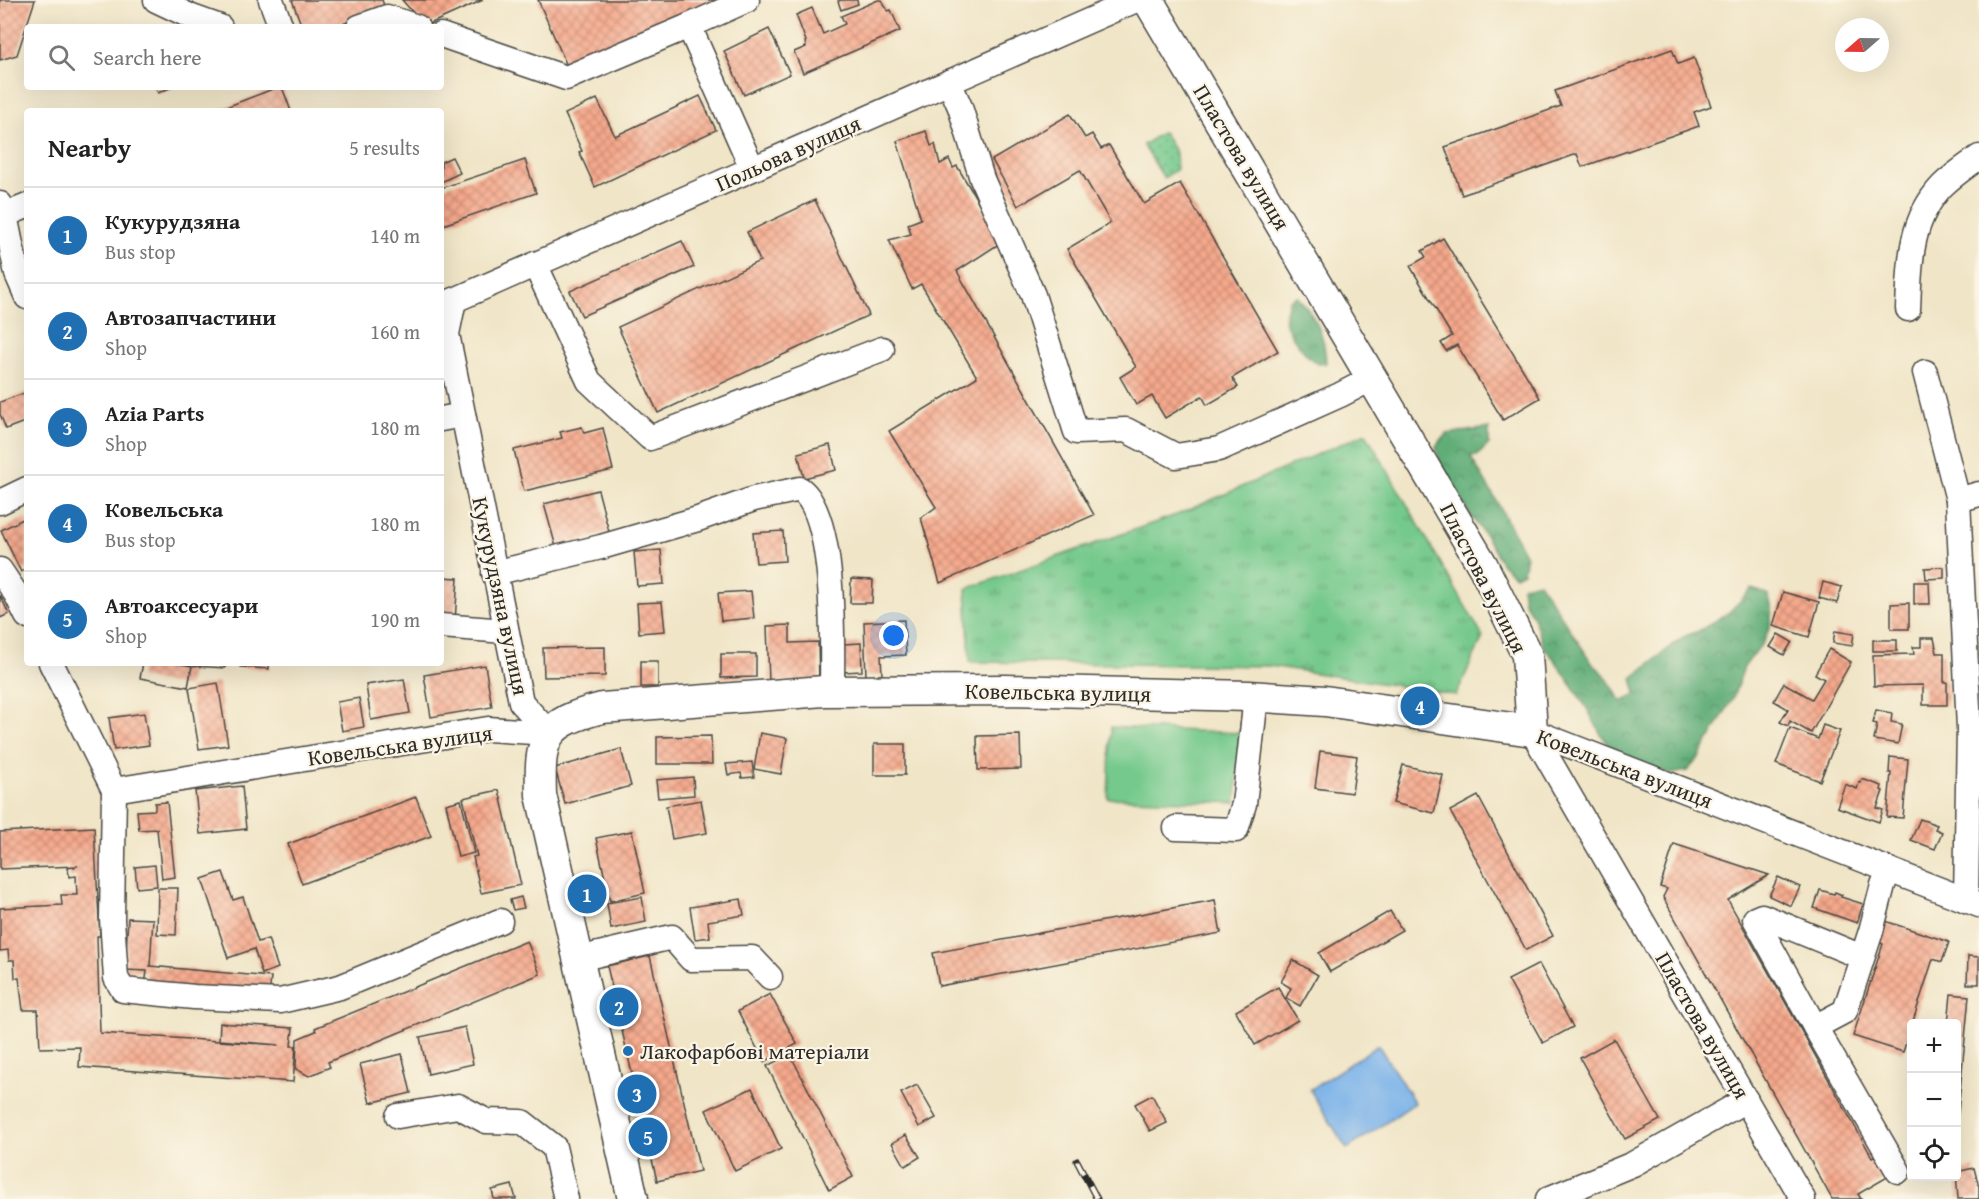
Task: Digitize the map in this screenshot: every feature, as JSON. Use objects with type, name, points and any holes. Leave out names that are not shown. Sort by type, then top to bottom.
[{"type":"main road","name":"Пластова вулиця","points":[[1148,0],[1483,566],[1527,655],[1532,731]]},
{"type":"main road","name":"Ковельська вулиця","points":[[549,733],[575,715],[602,708],[832,691],[1005,690],[1325,701],[1532,731]]},
{"type":"main road","points":[[549,733],[540,758],[541,795],[633,1199]]},
{"type":"street","points":[[156,0],[212,24]]},
{"type":"street","points":[[271,0],[280,24]]},
{"type":"street","points":[[444,36],[566,78],[747,0]]},
{"type":"street","name":"Польова вулиця","points":[[448,303],[1136,0]]},
{"type":"street","points":[[367,24],[387,17],[408,24]]},
{"type":"street","points":[[689,26],[752,168]]},
{"type":"street","points":[[949,82],[960,107],[982,178],[1033,296],[1076,432],[1126,430],[1176,456],[1219,449],[1373,378]]},
{"type":"street","points":[[1908,309],[1911,247],[1922,215],[1942,186],[1979,157]]},
{"type":"street","points":[[24,206],[2,209],[17,274],[24,290]]},
{"type":"street","points":[[535,264],[589,381],[650,438],[882,350]]},
{"type":"street","name":"Кукурудзяна вулиця","points":[[448,303],[447,334],[452,417],[494,573],[521,702],[549,733]]},
{"type":"street","points":[[1924,372],[1968,497],[1974,727],[1972,903]]},
{"type":"street","points":[[494,573],[623,541],[698,519],[754,499],[800,489],[808,495],[814,507],[824,538],[828,564],[832,691]]},
{"type":"street","points":[[0,502],[24,490]]},
{"type":"street","points":[[0,570],[21,594]]},
{"type":"street","points":[[444,626],[506,631]]},
{"type":"street","points":[[52,666],[114,790],[112,919],[116,978],[123,990],[194,997],[280,1001],[340,987],[500,921]]},
{"type":"street","points":[[1176,828],[1236,830],[1244,804],[1256,697]]},
{"type":"street","name":"Ковельська вулиця","points":[[114,790],[488,729],[549,733]]},
{"type":"street","name":"Ковельська вулиця","points":[[1532,731],[1972,903]]},
{"type":"street","name":"Пластова вулиця","points":[[1532,731],[1803,1199]]},
{"type":"street","points":[[1815,1027],[1845,1011],[1889,870]]},
{"type":"street","points":[[1862,957],[1762,916],[1755,919],[1898,1171]]},
{"type":"street","points":[[578,959],[672,937],[691,960],[752,958],[770,977]]},
{"type":"street","points":[[1548,1199],[1633,1164],[1746,1100]]},
{"type":"street","points":[[398,1116],[458,1106],[486,1121],[522,1122],[554,1147],[566,1199]]},
{"type":"green space","points":[[1163,132],[1176,153],[1177,169],[1164,178],[1143,145]]},
{"type":"green space","points":[[1297,296],[1318,327],[1324,344],[1326,363],[1318,364],[1308,356],[1286,324],[1285,317],[1290,300]]},
{"type":"green space","points":[[1489,428],[1489,444],[1477,456],[1470,456],[1526,556],[1523,572],[1515,576],[1502,564],[1485,535],[1465,508],[1440,463],[1436,447],[1446,434]]},
{"type":"green space","points":[[1366,433],[1483,637],[1456,695],[1270,666],[970,662],[966,589],[1179,514]]},
{"type":"green space","points":[[1539,582],[1592,663],[1604,674],[1622,702],[1636,694],[1632,678],[1683,637],[1699,631],[1728,613],[1752,589],[1768,594],[1772,609],[1770,626],[1764,641],[1744,667],[1733,698],[1698,759],[1687,771],[1671,774],[1622,762],[1602,736],[1555,660],[1544,648],[1533,616],[1524,602],[1522,586]]},
{"type":"green space","points":[[1111,727],[1240,733],[1236,803],[1108,798]]},
{"type":"water","points":[[1378,1045],[1415,1103],[1347,1149],[1310,1090]]},
{"type":"building","points":[[0,0],[35,0],[27,24],[24,24],[24,34],[17,55],[0,60]]},
{"type":"building","points":[[292,0],[382,0],[385,8],[343,24],[301,24]]},
{"type":"building","points":[[402,0],[483,0],[429,24],[423,24]]},
{"type":"building","points":[[538,0],[721,0],[568,68]]},
{"type":"building","points":[[857,0],[858,4],[841,10],[838,1]]},
{"type":"building","points":[[882,0],[888,11],[891,10],[900,31],[803,73],[794,52],[806,47],[806,41],[796,15],[812,8],[823,34],[845,24],[841,16]]},
{"type":"building","points":[[769,29],[790,74],[744,95],[724,51]]},
{"type":"building","points":[[1672,49],[1678,64],[1694,58],[1711,106],[1694,112],[1699,126],[1582,167],[1577,154],[1462,195],[1445,147],[1561,106],[1555,91]]},
{"type":"building","points":[[270,90],[283,90],[290,108],[224,108]]},
{"type":"building","points":[[700,96],[716,130],[595,187],[565,114],[597,99],[615,136]]},
{"type":"building","points":[[1070,114],[1085,138],[1092,134],[1101,149],[1109,145],[1144,204],[1180,183],[1278,351],[1232,378],[1238,387],[1207,405],[1202,396],[1165,418],[1152,396],[1136,405],[1120,377],[1136,367],[1067,249],[1111,223],[1080,170],[1018,206],[992,160]]},
{"type":"building","points":[[926,131],[931,146],[935,144],[940,164],[949,159],[953,168],[957,166],[1002,242],[957,271],[1094,515],[940,583],[921,518],[936,507],[889,431],[977,377],[921,284],[912,289],[889,240],[911,234],[908,224],[921,219],[897,141]]},
{"type":"building","points":[[452,157],[460,173],[444,181],[444,161]]},
{"type":"building","points":[[525,160],[536,193],[444,225],[444,187]]},
{"type":"building","points":[[815,200],[869,315],[658,413],[618,327],[760,261],[747,232]]},
{"type":"building","points":[[1443,238],[1540,398],[1503,420],[1457,345],[1446,351],[1441,343],[1452,336],[1410,266],[1426,257],[1422,251]]},
{"type":"building","points":[[682,241],[694,267],[582,316],[570,291]]},
{"type":"building","points":[[24,393],[24,422],[6,429],[0,414],[0,402]]},
{"type":"building","points":[[582,427],[584,433],[603,428],[613,470],[524,491],[514,450],[562,438],[560,432]]},
{"type":"building","points":[[830,445],[836,470],[804,478],[798,453]]},
{"type":"building","points":[[598,490],[609,532],[556,547],[544,504]]},
{"type":"building","points":[[24,518],[24,570],[21,572],[1,530]]},
{"type":"building","points":[[783,531],[785,561],[756,563],[753,533]]},
{"type":"building","points":[[661,550],[664,584],[637,586],[634,552]]},
{"type":"building","points":[[1944,567],[1944,578],[1926,579],[1925,568]]},
{"type":"building","points":[[444,577],[458,578],[455,621],[444,620]]},
{"type":"building","points":[[851,579],[873,580],[872,603],[850,603]]},
{"type":"building","points":[[1823,582],[1842,587],[1837,603],[1819,598]]},
{"type":"building","points":[[1914,582],[1929,582],[1930,604],[1914,604]]},
{"type":"building","points":[[751,591],[754,618],[721,621],[718,593]]},
{"type":"building","points":[[1783,592],[1819,602],[1809,637],[1773,626]]},
{"type":"building","points":[[0,595],[9,614],[0,618]]},
{"type":"building","points":[[662,602],[665,631],[639,633],[637,603]]},
{"type":"building","points":[[1909,603],[1909,629],[1891,629],[1891,604]]},
{"type":"building","points":[[904,620],[906,655],[881,656],[882,675],[866,676],[864,622]]},
{"type":"building","points":[[790,625],[790,643],[818,642],[819,681],[769,682],[767,626]]},
{"type":"building","points":[[1835,631],[1854,634],[1852,646],[1833,643]]},
{"type":"building","points":[[1778,634],[1792,642],[1784,655],[1770,647]]},
{"type":"building","points":[[1921,638],[1934,638],[1937,653],[1944,653],[1947,705],[1923,705],[1923,685],[1874,686],[1873,655],[1914,654],[1913,647],[1921,647]]},
{"type":"building","points":[[1873,640],[1897,640],[1897,651],[1873,651]]},
{"type":"building","points":[[861,643],[862,671],[844,672],[843,644]]},
{"type":"building","points":[[605,647],[605,676],[544,677],[543,648]]},
{"type":"building","points":[[1829,649],[1851,662],[1811,733],[1790,721],[1788,726],[1780,722],[1788,709],[1774,701],[1784,683],[1812,699],[1824,679],[1815,674]]},
{"type":"building","points":[[721,654],[756,654],[756,677],[721,678]]},
{"type":"building","points":[[641,661],[658,661],[658,687],[641,687]]},
{"type":"building","points":[[485,665],[492,707],[431,717],[424,675]]},
{"type":"building","points":[[142,666],[192,666],[188,687],[140,678]]},
{"type":"building","points":[[194,666],[225,666],[225,668]]},
{"type":"building","points":[[269,666],[269,669],[241,667]]},
{"type":"building","points":[[404,679],[410,713],[371,720],[366,685]]},
{"type":"building","points":[[218,683],[228,745],[199,749],[189,688]]},
{"type":"building","points":[[359,698],[364,727],[342,731],[337,702]]},
{"type":"building","points":[[1876,710],[1892,713],[1891,722],[1902,724],[1898,744],[1874,740],[1877,724],[1873,723]]},
{"type":"building","points":[[144,713],[149,745],[114,750],[109,718]]},
{"type":"building","points":[[1823,725],[1840,731],[1820,781],[1776,764],[1790,728],[1818,739]]},
{"type":"building","points":[[760,733],[787,738],[781,774],[754,769]]},
{"type":"building","points":[[1020,735],[1021,769],[978,770],[977,736]]},
{"type":"building","points":[[711,736],[712,764],[657,764],[657,737]]},
{"type":"building","points":[[874,744],[905,744],[905,775],[874,775]]},
{"type":"building","points":[[621,749],[631,786],[565,804],[555,768]]},
{"type":"building","points":[[1320,751],[1357,756],[1352,793],[1315,788]]},
{"type":"building","points":[[1890,757],[1908,759],[1903,818],[1887,817]]},
{"type":"building","points":[[752,762],[754,777],[742,778],[741,773],[728,775],[726,764]]},
{"type":"building","points":[[1403,765],[1443,775],[1434,813],[1393,803]]},
{"type":"building","points":[[693,777],[694,795],[658,798],[656,780]]},
{"type":"building","points":[[1862,779],[1882,786],[1883,791],[1877,808],[1883,810],[1879,822],[1837,807],[1845,784],[1857,789]]},
{"type":"building","points":[[242,786],[246,829],[200,834],[195,791]]},
{"type":"building","points":[[499,790],[521,885],[481,893],[473,857],[477,856],[463,798]]},
{"type":"building","points":[[1478,796],[1553,936],[1526,950],[1450,811]]},
{"type":"building","points":[[416,797],[431,836],[302,884],[288,844]]},
{"type":"building","points":[[461,800],[474,853],[458,857],[446,804]]},
{"type":"building","points":[[701,800],[707,833],[672,839],[666,806]]},
{"type":"building","points":[[167,802],[175,877],[162,879],[157,829],[139,830],[137,811],[155,810],[155,803]]},
{"type":"building","points":[[1920,819],[1937,825],[1935,829],[1942,832],[1935,849],[1911,840]]},
{"type":"building","points":[[94,827],[100,936],[97,936],[100,1033],[279,1045],[219,1040],[220,1023],[293,1028],[291,1046],[296,1046],[293,1082],[79,1067],[80,1047],[40,1048],[38,1010],[23,1010],[19,978],[15,978],[14,960],[9,960],[8,950],[0,951],[0,908],[62,905],[61,895],[77,895],[76,876],[69,877],[68,868],[78,866],[0,869],[0,832]]},
{"type":"building","points":[[632,831],[645,893],[610,901],[596,838]]},
{"type":"building","points":[[1674,844],[1769,875],[1728,900],[1872,1157],[1880,1153],[1891,1175],[1858,1194],[1861,1199],[1832,1199],[1663,897],[1667,889],[1660,887]]},
{"type":"building","points":[[155,865],[157,886],[137,888],[135,867]]},
{"type":"building","points":[[223,872],[233,900],[243,897],[258,942],[268,939],[278,968],[262,974],[254,949],[228,958],[202,879]]},
{"type":"building","points":[[1778,877],[1800,887],[1791,906],[1769,896]]},
{"type":"building","points":[[158,888],[178,888],[176,935],[157,934]]},
{"type":"building","points":[[1820,890],[1834,894],[1835,892],[1842,895],[1841,897],[1863,904],[1857,923],[1814,908]]},
{"type":"building","points":[[521,897],[524,908],[513,910],[510,900]]},
{"type":"building","points":[[642,897],[646,922],[611,929],[607,903]]},
{"type":"building","points":[[741,899],[744,915],[708,921],[710,937],[695,939],[690,907]]},
{"type":"building","points":[[1215,900],[1221,933],[939,986],[933,953]]},
{"type":"building","points":[[1390,911],[1402,930],[1330,972],[1319,953]]},
{"type":"building","points":[[128,918],[153,919],[150,966],[271,977],[269,998],[145,986],[147,971],[125,970]]},
{"type":"building","points":[[1885,921],[1949,942],[1942,962],[1933,959],[1914,1019],[1907,1019],[1907,1040],[1903,1052],[1853,1036],[1883,944],[1878,942]]},
{"type":"building","points":[[527,941],[540,974],[328,1062],[330,1067],[309,1076],[296,1069],[297,1039],[316,1031],[315,1028]]},
{"type":"building","points":[[650,956],[700,1171],[657,1181],[607,966]]},
{"type":"building","points":[[1968,956],[1979,957],[1979,984],[1967,984]]},
{"type":"building","points":[[1293,960],[1318,975],[1300,1006],[1286,998],[1291,988],[1281,982]]},
{"type":"building","points":[[1539,964],[1573,1027],[1543,1043],[1508,980]]},
{"type":"building","points":[[1278,987],[1298,1020],[1255,1045],[1236,1011]]},
{"type":"building","points":[[770,994],[797,1044],[764,1062],[738,1011]]},
{"type":"building","points":[[1951,994],[1969,996],[1961,1081],[1961,1019],[1948,1019]]},
{"type":"building","points":[[465,1027],[473,1064],[428,1074],[420,1037]]},
{"type":"building","points":[[1614,1039],[1660,1120],[1625,1139],[1580,1058]]},
{"type":"building","points":[[402,1054],[411,1093],[370,1103],[360,1064]]},
{"type":"building","points":[[790,1054],[853,1177],[829,1190],[767,1066]]},
{"type":"building","points":[[917,1085],[936,1118],[919,1127],[901,1093]]},
{"type":"building","points":[[752,1088],[781,1149],[735,1171],[706,1110]]},
{"type":"building","points":[[1152,1095],[1167,1123],[1150,1131],[1135,1104]]},
{"type":"building","points":[[906,1135],[920,1157],[905,1166],[892,1143]]},
{"type":"building","points":[[1974,1168],[1979,1187],[1979,1199],[1958,1199],[1957,1181],[1961,1181],[1961,1171]]},
{"type":"building","points":[[512,1185],[516,1199],[494,1199],[492,1190]]},
{"type":"railway","points":[[1077,1161],[1097,1199]]},
{"type":"place","name":"Ковельська","points":[[1420,706]]},
{"type":"place","name":"Кукурудзяна","points":[[587,894]]},
{"type":"place","name":"Автозапчастини","points":[[619,1007]]},
{"type":"place","name":"Лакофарбові матеріали","points":[[628,1051]]},
{"type":"place","name":"Azia Parts","points":[[637,1094]]},
{"type":"place","name":"Автоаксесуари","points":[[648,1137]]}]
